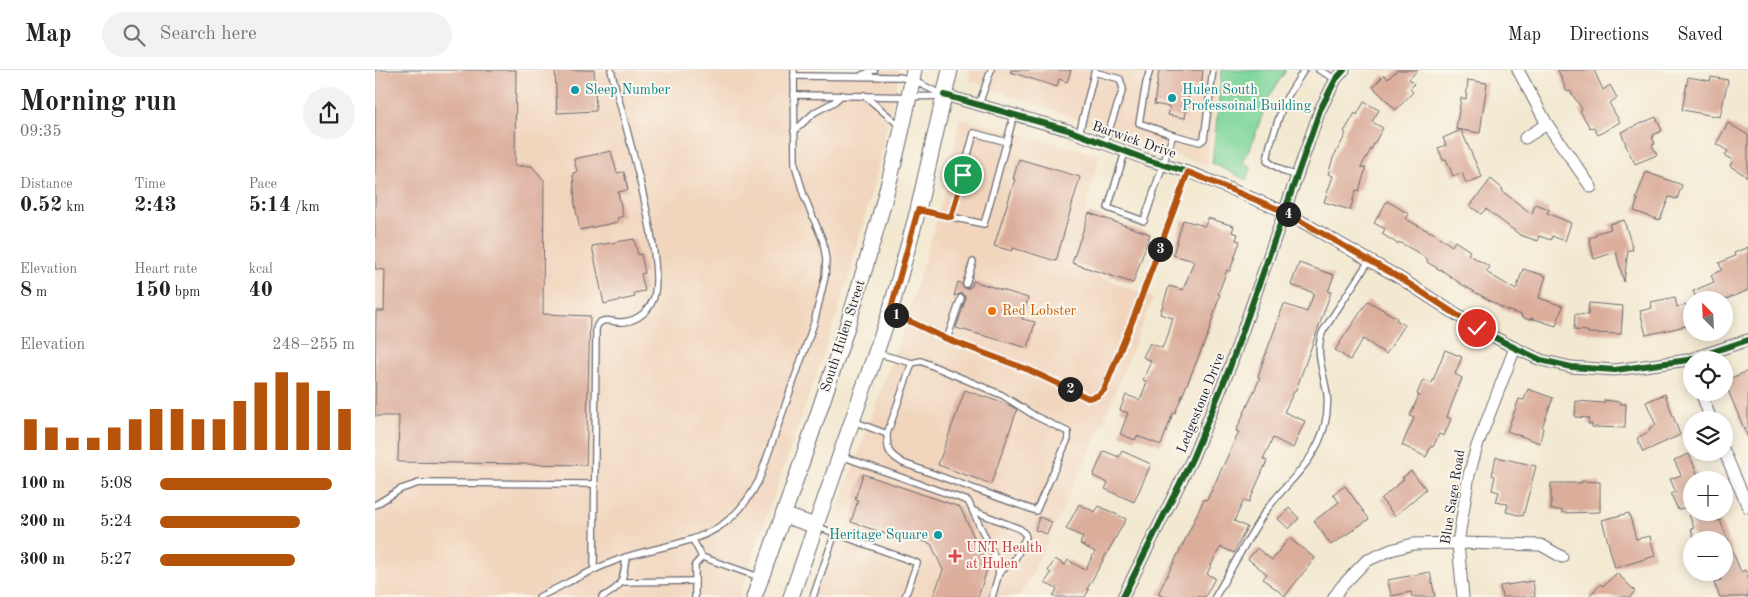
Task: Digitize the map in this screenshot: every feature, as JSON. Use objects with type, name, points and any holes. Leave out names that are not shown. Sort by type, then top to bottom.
[{"type":"main road","points":[[791,597],[890,312],[918,210],[950,70]]},
{"type":"main road","name":"South Hulen Street","points":[[754,597],[865,269],[903,128],[913,75]]},
{"type":"main road","points":[[783,515],[816,526]]},
{"type":"street","name":"Ledgestone Drive","points":[[1123,597],[1196,450],[1230,367],[1320,110],[1336,79],[1344,70]]},
{"type":"street","points":[[1518,70],[1547,124],[1591,186]]},
{"type":"street","name":"Barwick Drive","points":[[945,96],[979,104],[1079,134],[1125,152],[1188,172],[1285,212],[1400,278],[1477,328],[1541,360],[1571,366],[1615,370],[1683,365]]},
{"type":"street","points":[[1525,138],[1547,124]]},
{"type":"street","name":"Barwick Drive","points":[[1721,351],[1748,340]]},
{"type":"street","name":"Blue Sage Road","points":[[1463,597],[1458,543],[1469,475],[1477,446],[1515,348]]},
{"type":"street","points":[[1728,461],[1748,507]]},
{"type":"street","points":[[1334,597],[1366,561],[1391,550],[1413,544],[1541,545],[1562,557]]},
{"type":"lane","points":[[594,569],[596,329],[603,320],[622,322],[632,320],[641,315],[652,304],[656,287],[654,259],[643,194],[611,70]]},
{"type":"lane","points":[[835,70],[841,76]]},
{"type":"lane","points":[[858,76],[874,70]]},
{"type":"lane","points":[[979,104],[991,70]]},
{"type":"lane","points":[[1150,70],[1139,123],[1200,142],[1203,139],[1213,70]]},
{"type":"lane","points":[[1296,175],[1285,172],[1267,161],[1270,145],[1284,102],[1304,70]]},
{"type":"lane","points":[[1319,70],[1336,79]]},
{"type":"lane","points":[[1079,134],[1095,71],[1119,79],[1123,89],[1105,144]]},
{"type":"lane","points":[[539,597],[594,569],[626,557],[693,540],[711,532],[725,523],[739,510],[754,490],[773,442],[814,323],[822,293],[826,260],[823,241],[795,165],[794,73],[899,77],[913,75],[945,96]]},
{"type":"lane","points":[[794,95],[945,96]]},
{"type":"lane","points":[[794,131],[815,112],[842,95]]},
{"type":"lane","points":[[864,95],[903,128]]},
{"type":"lane","points":[[918,210],[984,224],[1015,115]]},
{"type":"lane","points":[[951,217],[974,133],[1007,142]]},
{"type":"lane","points":[[1125,152],[1108,208],[1144,221],[1173,135]]},
{"type":"lane","points":[[890,312],[947,339],[1029,370],[1088,398],[1097,396],[1104,390],[1129,330],[1188,172]]},
{"type":"lane","points":[[1215,597],[1262,516],[1282,490],[1303,469],[1319,441],[1325,425],[1327,409],[1327,395],[1319,338],[1369,261]]},
{"type":"lane","points":[[966,284],[973,262]]},
{"type":"lane","points":[[947,339],[961,298]]},
{"type":"lane","points":[[876,353],[912,363],[921,361],[1002,395],[1035,416],[1068,432],[1068,439],[1035,511],[903,463],[890,454],[887,447],[887,434],[912,363]]},
{"type":"lane","points":[[853,421],[887,434]]},
{"type":"lane","points":[[841,456],[968,500],[997,562],[999,574],[992,597]]},
{"type":"lane","points":[[375,505],[401,489],[419,483],[595,484]]},
{"type":"lane","points":[[974,512],[1020,529],[1025,534],[1026,537],[1015,559],[999,574]]},
{"type":"lane","points":[[816,526],[917,563],[905,597]]},
{"type":"lane","points":[[813,597],[835,533]]},
{"type":"lane","points":[[693,540],[703,556],[761,578]]},
{"type":"lane","points":[[695,597],[695,566],[703,556]]},
{"type":"lane","points":[[602,597],[610,593],[622,582],[626,557]]},
{"type":"lane","points":[[622,582],[695,581]]},
{"type":"shaded area","points":[[375,70],[900,70],[874,183],[845,291],[739,597],[375,597]]},
{"type":"shaded area","points":[[970,70],[1218,70],[1207,166],[969,80]]},
{"type":"shaded area","points":[[960,118],[1099,155],[1073,265],[1153,298],[1100,430],[1037,564],[1019,597],[808,597],[826,541],[903,330],[945,192]]},
{"type":"green space","points":[[1222,70],[1286,70],[1268,99],[1250,149],[1243,162],[1252,167],[1246,180],[1212,163]]},
{"type":"building","points":[[375,70],[516,70],[515,166],[532,166],[544,180],[543,314],[590,316],[586,465],[398,462],[399,416],[375,416],[376,311],[384,311],[385,270],[375,269]]},
{"type":"building","name":"Sleep Number","points":[[555,70],[594,70],[596,111],[557,113]]},
{"type":"building","points":[[1011,70],[1071,70],[1067,82],[1059,79],[1057,87],[1010,72]]},
{"type":"building","name":"Hulen South Professoinal Building","points":[[1159,70],[1203,70],[1201,88],[1190,86],[1185,118],[1168,115],[1170,107],[1154,104]]},
{"type":"building","points":[[1397,70],[1418,70],[1409,79],[1414,84],[1410,89],[1413,92],[1396,110],[1373,87],[1384,75],[1388,79]]},
{"type":"building","points":[[1558,70],[1594,70],[1603,90],[1610,85],[1617,98],[1609,103],[1620,122],[1598,135],[1593,127],[1590,128],[1580,111],[1582,109],[1570,91],[1567,92]]},
{"type":"building","points":[[1688,77],[1710,81],[1711,77],[1728,80],[1720,117],[1682,110]]},
{"type":"building","points":[[1468,80],[1487,83],[1480,133],[1456,129],[1461,98],[1466,99]]},
{"type":"building","points":[[1364,102],[1379,110],[1372,122],[1383,128],[1361,167],[1366,168],[1359,191],[1356,190],[1350,210],[1324,202],[1333,176],[1328,174],[1333,158],[1346,134],[1344,132]]},
{"type":"building","points":[[1656,117],[1662,131],[1652,137],[1655,144],[1652,145],[1657,155],[1635,164],[1621,132]]},
{"type":"building","points":[[1728,123],[1748,135],[1748,177],[1730,166],[1733,160],[1725,156],[1728,151],[1716,144]]},
{"type":"building","points":[[1461,130],[1482,177],[1466,183],[1462,173],[1453,176],[1446,159],[1443,160],[1438,148],[1446,145],[1443,138]]},
{"type":"building","points":[[611,151],[617,173],[624,172],[628,190],[618,192],[623,216],[617,218],[618,222],[580,230],[575,205],[573,173],[577,172],[574,159]]},
{"type":"building","points":[[1019,159],[1080,177],[1056,261],[1013,248],[1012,251],[994,246],[1015,179],[1013,179]]},
{"type":"building","points":[[1646,172],[1682,185],[1677,199],[1669,197],[1660,220],[1634,211],[1638,199],[1636,199]]},
{"type":"building","points":[[1491,179],[1503,189],[1502,191],[1532,214],[1535,204],[1549,209],[1547,213],[1571,223],[1565,241],[1552,236],[1551,240],[1539,236],[1538,241],[1520,235],[1486,209],[1481,214],[1470,206]]},
{"type":"building","points":[[1387,201],[1409,214],[1406,219],[1430,231],[1452,246],[1455,241],[1470,251],[1468,254],[1490,267],[1486,272],[1516,290],[1523,269],[1546,276],[1539,298],[1563,306],[1556,326],[1531,318],[1530,320],[1521,317],[1522,315],[1506,310],[1427,262],[1428,260],[1417,252],[1399,242],[1398,244],[1382,234],[1385,229],[1374,223]]},
{"type":"building","points":[[1089,213],[1150,234],[1133,283],[1072,263]]},
{"type":"building","points":[[1208,218],[1234,226],[1232,232],[1238,234],[1236,240],[1240,241],[1230,271],[1227,270],[1218,294],[1220,294],[1208,334],[1161,445],[1137,436],[1135,440],[1120,434],[1128,413],[1120,410],[1126,395],[1140,400],[1147,382],[1143,380],[1151,361],[1143,357],[1150,343],[1162,348],[1173,318],[1160,314],[1169,286],[1183,290],[1194,261],[1173,255],[1183,220],[1205,226]]},
{"type":"building","points":[[1624,220],[1633,250],[1628,250],[1624,282],[1616,252],[1594,259],[1589,238],[1596,236],[1596,233],[1611,229],[1609,224]]},
{"type":"building","points":[[634,239],[638,255],[641,254],[645,273],[641,274],[645,291],[634,293],[635,297],[604,304],[592,246]]},
{"type":"building","points":[[1748,247],[1748,290],[1733,296],[1733,291],[1693,291],[1714,282],[1711,275],[1722,270],[1719,263],[1735,256],[1734,253]]},
{"type":"building","points":[[1299,263],[1334,275],[1328,292],[1331,292],[1296,390],[1284,412],[1305,421],[1293,448],[1273,438],[1263,459],[1267,461],[1249,502],[1244,500],[1234,521],[1247,527],[1234,553],[1221,547],[1217,553],[1207,574],[1215,578],[1205,597],[1165,597],[1158,594],[1204,499],[1207,500],[1239,432],[1236,431],[1260,378],[1258,377],[1262,364],[1284,304],[1307,312],[1314,293],[1291,285]]},
{"type":"building","name":"Red Lobster","points":[[973,281],[1028,298],[1022,319],[1035,322],[1028,348],[956,328],[966,298],[962,293],[954,296],[958,282],[967,289],[972,286]]},
{"type":"building","points":[[1675,297],[1677,307],[1683,306],[1683,327],[1646,335],[1640,311],[1652,308],[1651,302]]},
{"type":"building","points":[[1368,301],[1397,318],[1396,320],[1405,325],[1386,354],[1363,339],[1350,360],[1335,350]]},
{"type":"building","points":[[1589,303],[1623,306],[1621,334],[1588,333],[1588,331],[1574,330],[1575,314],[1588,315]]},
{"type":"building","points":[[1445,350],[1462,357],[1455,374],[1462,378],[1447,417],[1451,419],[1444,436],[1439,434],[1426,457],[1402,445],[1414,418],[1410,416],[1423,380],[1432,383]]},
{"type":"building","points":[[1748,371],[1748,438],[1732,401],[1733,377]]},
{"type":"building","points":[[1528,389],[1553,398],[1542,427],[1540,443],[1507,431],[1519,399],[1524,400]]},
{"type":"building","points":[[965,390],[1011,406],[1017,410],[991,484],[938,465]]},
{"type":"building","points":[[1665,394],[1680,435],[1643,452],[1637,438],[1650,431],[1649,428],[1656,425],[1646,402]]},
{"type":"building","points":[[1604,400],[1626,404],[1625,428],[1592,427],[1592,424],[1588,424],[1589,418],[1575,417],[1576,401],[1604,403]]},
{"type":"building","points":[[1104,451],[1119,457],[1122,451],[1151,464],[1134,502],[1105,489],[1108,483],[1093,476]]},
{"type":"building","points":[[1683,456],[1683,461],[1692,461],[1696,471],[1683,471],[1683,508],[1678,510],[1671,494],[1676,492],[1670,479],[1681,475],[1674,460]]},
{"type":"building","points":[[1496,457],[1536,466],[1523,516],[1506,512],[1508,504],[1496,502],[1499,492],[1492,490],[1495,476],[1492,475]]},
{"type":"building","points":[[1411,471],[1426,489],[1395,516],[1381,499]]},
{"type":"building","name":"Heritage Square","points":[[863,474],[960,507],[988,567],[978,597],[933,597],[943,570],[931,544],[899,533],[898,538],[851,522],[858,500],[855,499]]},
{"type":"building","points":[[1582,481],[1600,482],[1600,512],[1562,513],[1562,510],[1551,510],[1551,483],[1581,483]]},
{"type":"building","points":[[1345,486],[1369,519],[1331,545],[1314,521],[1339,502],[1333,494]]},
{"type":"building","points":[[1079,504],[1095,512],[1099,506],[1126,519],[1087,589],[1089,590],[1085,597],[1053,597],[1057,589],[1045,583],[1051,573],[1048,571],[1055,559],[1065,565],[1068,560],[1085,570],[1095,552],[1080,544],[1083,537],[1066,529]]},
{"type":"building","points":[[1289,508],[1299,518],[1289,529],[1278,519]]},
{"type":"building","points":[[1629,513],[1636,539],[1650,536],[1655,556],[1615,568],[1602,520]]},
{"type":"building","points":[[1039,517],[1052,522],[1047,534],[1035,530]]},
{"type":"building","points":[[1691,521],[1720,521],[1724,531],[1692,531],[1691,529],[1694,528]]},
{"type":"building","points":[[1289,538],[1315,558],[1285,596],[1263,579],[1267,574],[1248,559],[1257,548],[1272,560]]},
{"type":"building","points":[[1733,552],[1741,572],[1745,570],[1748,577],[1748,597],[1720,597],[1714,583],[1719,581],[1733,581]]},
{"type":"building","points":[[1430,572],[1435,597],[1412,597],[1411,592],[1391,596],[1388,580]]},
{"type":"building","points":[[1617,573],[1635,591],[1630,597],[1588,597],[1601,584],[1603,586]]},
{"type":"building","points":[[1533,581],[1535,597],[1502,597],[1500,586]]},
{"type":"cycle path","points":[[1123,597],[1192,459],[1230,367],[1320,110],[1336,79],[1344,70]]},
{"type":"cycle path","points":[[944,95],[1068,130],[1148,160],[1197,175],[1285,212],[1400,278],[1477,328],[1541,360],[1571,367],[1615,370],[1688,360],[1748,340]]},
{"type":"place","name":"Sleep Number","points":[[575,90]]},
{"type":"place","name":"Hulen South Professoinal Building","points":[[1172,98]]},
{"type":"place","name":"Red Lobster","points":[[992,311]]},
{"type":"place","name":"Heritage Square","points":[[938,535]]},
{"type":"place","name":"UNT Health at Hulen","points":[[955,556]]},
{"type":"route","points":[[963,175],[951,217],[918,210],[890,312],[947,339],[1029,370],[1088,398],[1097,396],[1104,390],[1135,314],[1188,172],[1285,212],[1400,278],[1477,328]]}]
